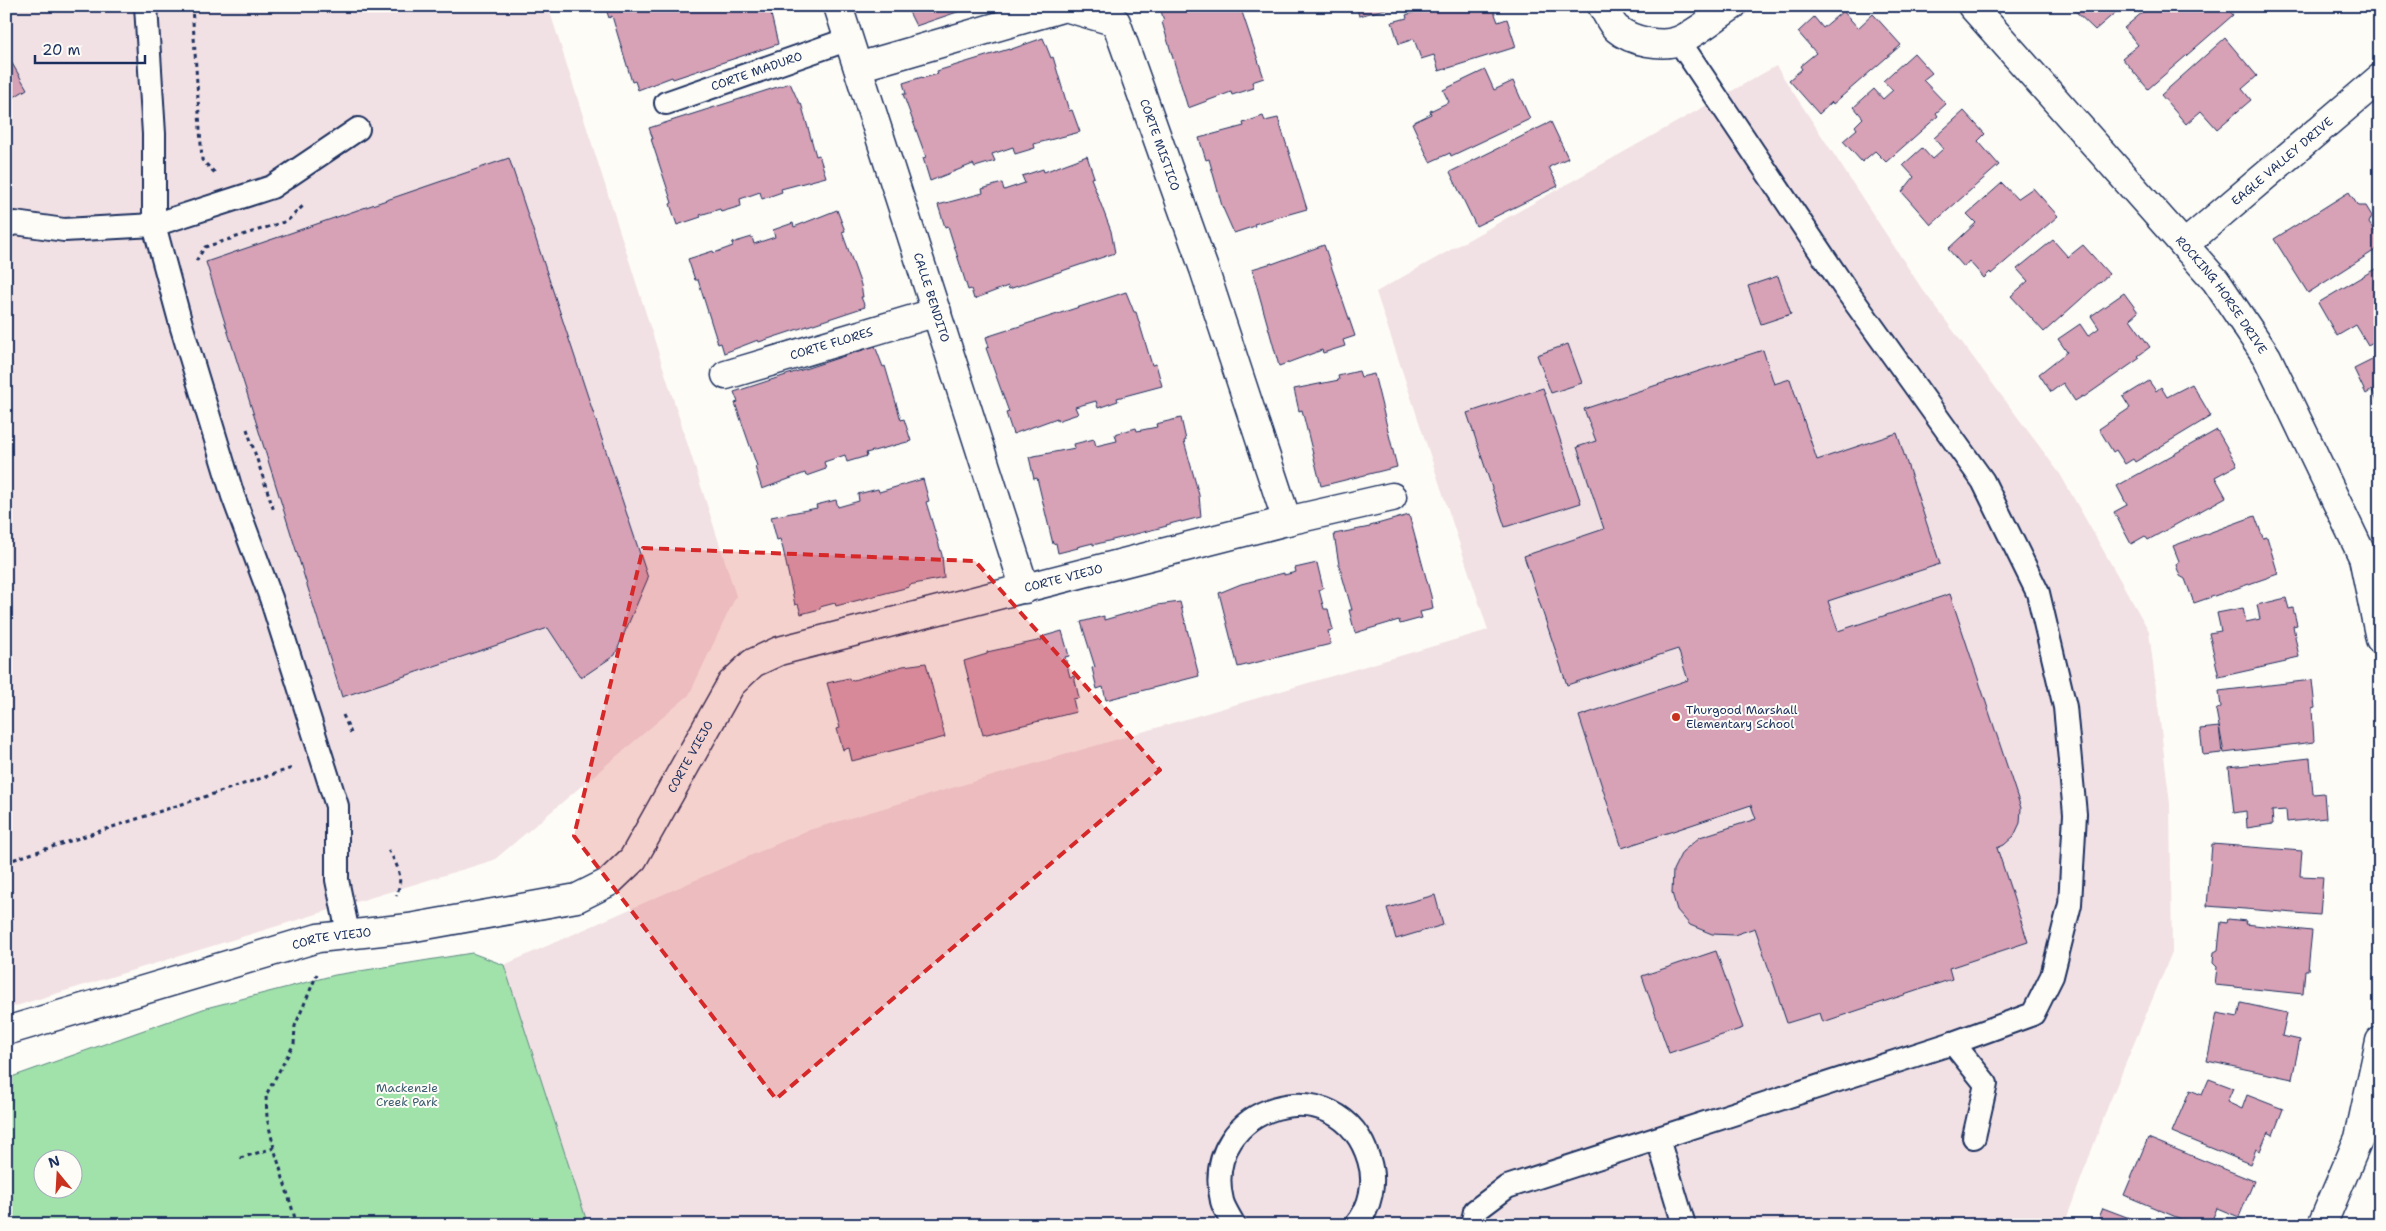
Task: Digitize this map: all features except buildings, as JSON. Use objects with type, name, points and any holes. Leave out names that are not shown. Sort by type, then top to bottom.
[{"type":"street","name":"CALLE BENDITO","points":[[838,6],[1025,589]]},
{"type":"street","name":"CORTE MISTICO","points":[[858,67],[1065,6],[1116,22],[1204,269],[1287,521]]},
{"type":"street","points":[[1602,6],[1616,28],[1627,36],[1648,42],[1679,41],[1732,6]]},
{"type":"street","name":"ROCKING HORSE DRIVE","points":[[1972,6],[2216,281],[2267,357],[2364,557],[2380,639]]},
{"type":"street","name":"EAGLE VALLEY DRIVE","points":[[2184,245],[2380,78]]},
{"type":"street","name":"CORTE FLORES","points":[[726,375],[937,312]]},
{"type":"street","name":"CORTE VIEJO","points":[[6,1031],[318,938],[348,933],[409,928],[577,898],[609,882],[633,859],[731,684],[753,663],[779,651],[1287,521],[1392,497]]},
{"type":"street","points":[[2322,1225],[2369,1141],[2380,1041]]},
{"type":"lane","points":[[146,6],[154,134],[154,225],[182,328],[233,496],[272,598],[337,806],[337,880],[348,933]]},
{"type":"lane","name":"CORTE MADURO","points":[[666,104],[849,39]]},
{"type":"lane","points":[[1472,1225],[1475,1211],[1507,1187],[1953,1043],[2033,1014],[2052,976],[2070,904],[2075,814],[2065,707],[2038,593],[1983,481],[1844,287],[1679,41]]},
{"type":"lane","points":[[6,226],[15,223],[64,230],[154,225],[272,187],[358,130]]},
{"type":"lane","points":[[1953,1043],[1986,1084],[1974,1137]]},
{"type":"lane","points":[[1234,1225],[1222,1202],[1219,1176],[1225,1150],[1239,1129],[1260,1113],[1283,1105],[1308,1104],[1332,1112],[1351,1126],[1365,1147],[1372,1170],[1371,1195],[1362,1217],[1356,1225]]},
{"type":"lane","points":[[1658,1139],[1684,1225]]},
{"type":"path","points":[[192,6],[202,160],[218,176]]},
{"type":"path","points":[[194,264],[206,247],[287,221],[306,203]]},
{"type":"path","points":[[246,425],[277,520]]},
{"type":"path","points":[[339,708],[351,733]]},
{"type":"path","points":[[6,862],[292,768]]},
{"type":"path","points":[[388,850],[397,864],[401,885],[392,903]]},
{"type":"path","points":[[240,1158],[274,1148],[297,1225]]},
{"type":"highlighted area","points":[[643,548],[975,561],[1160,770],[776,1099],[574,836]]},
{"type":"shaded area","points":[[6,6],[548,6],[736,596],[689,695],[494,860],[6,1009]]},
{"type":"shaded area","name":"Thurgood Marshall Elementary School","points":[[1776,66],[1920,286],[2060,474],[2149,631],[2170,804],[2172,952],[2108,1106],[2064,1225],[588,1225],[504,965],[806,831],[1488,630],[1376,292]]},
{"type":"green space","name":"Mackenzie Creek Park","points":[[472,953],[504,965],[588,1225],[6,1225],[6,1079],[206,1008],[335,975]]},
{"type":"place","name":"Thurgood Marshall Elementary School","points":[[1676,717]]}]
